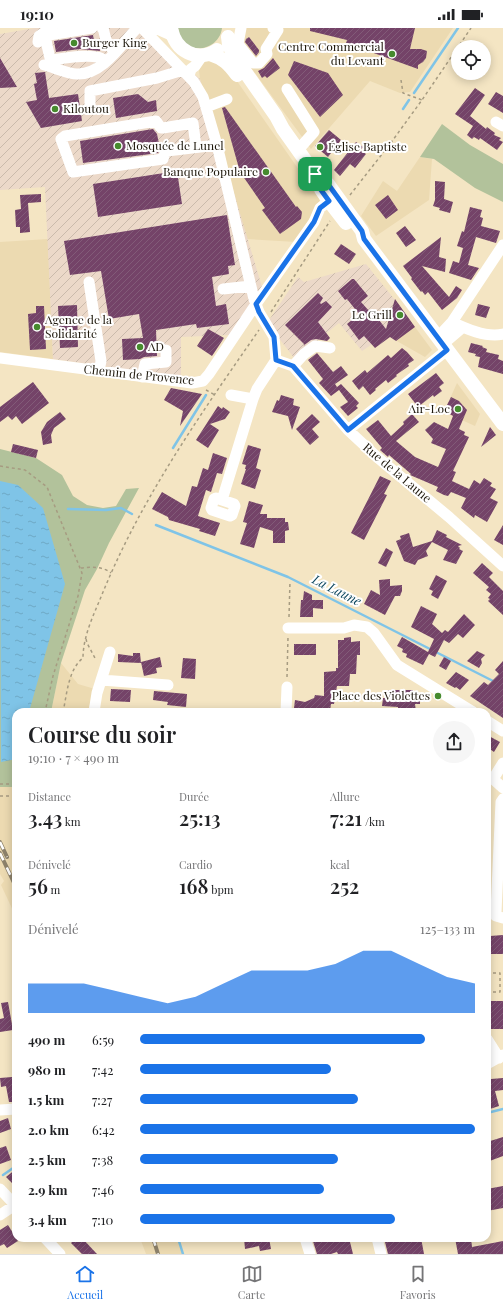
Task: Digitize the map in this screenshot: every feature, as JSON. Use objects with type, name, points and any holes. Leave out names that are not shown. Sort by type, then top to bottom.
[{"type":"main road","points":[[172,32],[177,44],[184,50],[196,55],[219,57],[226,61],[271,119],[283,129]]},
{"type":"main road","points":[[206,55],[221,47],[229,32]]},
{"type":"main road","points":[[229,32],[229,45],[234,56],[315,174],[321,190],[356,235],[364,239]]},
{"type":"main road","points":[[315,174],[328,184],[362,231],[364,239],[443,343],[498,410],[503,424]]},
{"type":"street","points":[[38,42],[39,36],[51,28]]},
{"type":"street","points":[[92,28],[49,35],[46,40],[50,58],[52,60],[84,55],[103,58],[106,61]]},
{"type":"street","points":[[102,28],[106,40],[112,48]]},
{"type":"street","points":[[44,64],[76,74],[92,72],[106,61],[112,48],[109,28]]},
{"type":"street","points":[[112,48],[146,28],[172,32]]},
{"type":"street","points":[[146,28],[188,72],[203,97],[217,145],[256,304],[274,337],[276,360],[257,389],[253,399],[222,500]]},
{"type":"street","points":[[241,28],[238,44],[253,63],[259,63],[267,54],[266,48],[276,29]]},
{"type":"street","points":[[184,50],[188,72]]},
{"type":"street","points":[[90,109],[90,91],[188,72],[206,55]]},
{"type":"street","points":[[287,89],[314,132],[298,150]]},
{"type":"street","points":[[206,107],[227,99]]},
{"type":"street","points":[[196,147],[193,123],[161,128],[156,122],[65,136],[61,139],[73,172],[163,158],[164,153],[167,151],[217,145]]},
{"type":"street","name":"Chemin de Provence","points":[[0,358],[192,383],[203,381],[314,222],[320,208],[329,201]]},
{"type":"street","points":[[443,343],[452,322],[503,245]]},
{"type":"street","points":[[90,282],[101,361],[99,371]]},
{"type":"street","points":[[223,289],[251,286]]},
{"type":"street","points":[[452,322],[463,327],[492,335],[503,334]]},
{"type":"street","points":[[348,430],[443,343],[463,327]]},
{"type":"street","points":[[293,366],[304,354],[315,346],[330,348]]},
{"type":"street","points":[[142,377],[145,364],[166,362],[166,350]]},
{"type":"street","name":"Rue de la Laune","points":[[276,360],[293,366],[348,430],[377,457],[450,517],[503,566]]},
{"type":"street","points":[[231,395],[253,399]]},
{"type":"street","points":[[288,628],[367,627],[374,633],[397,665],[467,708]]},
{"type":"street","points":[[95,708],[102,677],[110,652]]},
{"type":"street","points":[[102,677],[168,685]]},
{"type":"street","points":[[286,708],[287,687]]},
{"type":"street","points":[[491,724],[503,731]]},
{"type":"street","points":[[491,777],[503,763]]},
{"type":"street","points":[[491,779],[503,788]]},
{"type":"street","points":[[503,799],[501,802],[492,882],[496,916],[503,918]]},
{"type":"street","points":[[491,1045],[501,1057],[491,1062]]},
{"type":"street","points":[[0,1110],[12,1109]]},
{"type":"street","points":[[0,1189],[12,1203]]},
{"type":"street","points":[[0,1215],[12,1208]]},
{"type":"street","points":[[49,1242],[60,1254]]},
{"type":"street","points":[[306,1242],[310,1254]]},
{"type":"street","points":[[378,1242],[381,1254]]},
{"type":"path","points":[[347,199],[422,100],[471,28]]},
{"type":"path","points":[[401,80],[403,93],[422,100]]},
{"type":"path","points":[[64,708],[72,675],[78,662],[83,658],[83,649],[86,637],[111,572],[155,488],[334,216]]},
{"type":"path","points":[[0,466],[25,470],[47,487],[81,568],[82,578],[78,596],[53,676],[46,708]]},
{"type":"path","points":[[81,568],[90,567],[107,569],[111,572]]},
{"type":"path","points":[[287,687],[290,581]]},
{"type":"path","points":[[86,637],[87,643],[102,677]]},
{"type":"path","points":[[0,784],[12,784]]},
{"type":"path","points":[[0,796],[12,796]]},
{"type":"path","points":[[491,973],[500,973],[500,992],[491,992]]},
{"type":"shaded area","points":[[35,28],[142,28],[200,79],[262,287],[229,335],[181,337],[181,377],[53,359],[45,187],[0,190],[0,34]]},
{"type":"shaded area","points":[[238,28],[453,28],[410,92],[400,93],[370,81],[311,149],[235,46]]},
{"type":"shaded area","points":[[208,58],[232,74],[320,200],[296,242],[247,239],[200,79],[199,70],[203,62]]},
{"type":"shaded area","points":[[420,157],[432,159],[429,200],[376,236],[361,216],[383,181],[397,191]]},
{"type":"shaded area","points":[[48,239],[53,359],[0,352],[0,242]]},
{"type":"shaded area","points":[[366,264],[395,300],[386,329],[371,345],[362,351],[339,323],[295,359],[267,323],[298,277],[304,282]]},
{"type":"shaded area","points":[[395,300],[432,350],[425,357],[395,340],[386,329]]},
{"type":"shaded area","points":[[457,383],[480,414],[475,426],[444,412]]},
{"type":"shaded area","points":[[61,663],[78,684],[95,689],[89,708],[52,708]]},
{"type":"shaded area","points":[[0,787],[12,787],[12,908],[1,885],[4,881],[0,874]]},
{"type":"shaded area","points":[[142,1242],[179,1242],[183,1254],[146,1254]]},
{"type":"green space","points":[[178,28],[222,28],[217,40],[212,44],[206,47],[193,48],[182,40]]},
{"type":"green space","points":[[442,124],[470,145],[503,164],[503,202],[475,188],[434,159],[420,157]]},
{"type":"green space","points":[[0,449],[36,458],[62,475],[73,496],[87,505],[103,508],[116,506],[126,489],[139,488],[85,590],[61,663],[52,708],[12,708],[12,787],[0,787]]},
{"type":"water","points":[[0,481],[18,485],[43,508],[65,584],[30,708],[12,708],[12,760],[1,762]]},
{"type":"building","name":"Centre Commercial du Levant","points":[[310,28],[415,28],[410,49],[421,49],[427,51],[426,58],[418,65],[418,69],[346,43],[347,40],[310,31]]},
{"type":"building","points":[[93,35],[95,46],[99,45],[100,51],[80,49],[56,52],[54,41]]},
{"type":"building","points":[[249,37],[259,50],[256,56],[245,42]]},
{"type":"building","points":[[0,58],[10,75],[17,87],[0,88]]},
{"type":"building","points":[[273,58],[280,68],[267,78],[265,76],[262,78],[258,71],[264,68]]},
{"type":"building","points":[[294,61],[328,73],[343,95],[320,117],[288,75]]},
{"type":"building","name":"Kiloutou","points":[[45,72],[49,98],[78,94],[82,121],[41,128],[26,102],[37,100],[34,84],[37,83],[35,73]]},
{"type":"building","points":[[475,88],[485,95],[470,116],[486,129],[487,127],[495,133],[494,135],[501,138],[499,140],[503,142],[497,150],[480,138],[479,140],[474,137],[472,139],[467,135],[473,126],[455,114]]},
{"type":"building","points":[[496,92],[503,96],[503,113],[488,104]]},
{"type":"building","points":[[138,94],[148,102],[156,100],[157,111],[116,118],[113,98]]},
{"type":"building","points":[[225,107],[296,207],[297,206],[302,212],[301,219],[280,234],[262,210],[265,208],[240,172],[222,108]]},
{"type":"building","name":"Mosquée de Lunel","points":[[153,129],[157,134],[160,149],[158,153],[83,163],[80,141]]},
{"type":"building","points":[[329,130],[341,140],[328,157],[315,146]]},
{"type":"building","points":[[356,142],[363,147],[360,150],[366,154],[355,168],[350,164],[340,176],[334,170]]},
{"type":"building","points":[[177,171],[182,204],[98,217],[93,184]]},
{"type":"building","points":[[435,181],[445,182],[444,199],[453,202],[450,213],[439,210],[440,208],[433,206],[435,200]]},
{"type":"building","points":[[41,194],[41,202],[28,203],[30,232],[20,233],[20,227],[16,227],[15,210],[21,209],[20,195]]},
{"type":"building","points":[[388,195],[398,210],[386,219],[375,205]]},
{"type":"building","points":[[470,207],[482,210],[480,217],[483,218],[481,226],[500,231],[496,243],[476,237],[468,265],[479,268],[471,280],[449,273],[453,261],[459,263],[463,248],[457,246],[462,231],[464,232]]},
{"type":"building","points":[[227,215],[235,265],[228,266],[229,274],[212,277],[216,306],[226,304],[229,324],[197,328],[196,324],[156,330],[157,356],[123,360],[122,339],[143,338],[139,314],[109,319],[101,271],[70,275],[64,241]]},
{"type":"building","points":[[405,226],[416,240],[406,247],[396,233]]},
{"type":"building","points":[[441,237],[439,257],[446,259],[445,272],[422,266],[449,297],[456,286],[462,290],[457,298],[442,310],[428,292],[425,295],[422,291],[421,292],[403,266]]},
{"type":"building","points":[[341,244],[356,254],[349,264],[334,254]]},
{"type":"building","points":[[354,279],[368,296],[361,302],[370,312],[372,311],[386,329],[395,299],[415,327],[396,341],[390,337],[375,348],[364,336],[359,340],[347,324],[359,314],[347,299],[345,300],[338,291]]},
{"type":"building","points":[[318,293],[323,298],[320,303],[321,304],[326,301],[332,307],[318,322],[330,338],[327,341],[316,339],[311,340],[305,345],[285,325]]},
{"type":"building","points":[[478,304],[490,307],[486,318],[475,315]]},
{"type":"building","points":[[77,305],[78,347],[60,348],[58,306]]},
{"type":"building","points":[[36,306],[44,306],[46,349],[30,350],[28,314],[36,313]]},
{"type":"building","points":[[208,329],[224,338],[212,356],[197,346]]},
{"type":"building","points":[[471,343],[483,346],[482,347],[487,349],[486,352],[499,355],[498,359],[503,361],[503,374],[478,367],[480,357],[475,356],[476,354],[468,352]]},
{"type":"building","points":[[402,348],[414,360],[408,364],[409,366],[388,383],[386,380],[370,395],[363,386],[359,390],[352,381],[365,370],[367,373],[388,355],[391,358]]},
{"type":"building","points":[[317,353],[333,372],[341,366],[348,375],[335,384],[337,387],[341,384],[359,403],[356,406],[358,408],[348,416],[340,407],[348,402],[339,390],[331,396],[319,383],[323,379],[308,360]]},
{"type":"building","points":[[436,373],[444,383],[439,387],[442,391],[434,397],[433,395],[418,407],[408,394]]},
{"type":"building","points":[[33,382],[49,403],[22,424],[16,416],[12,420],[8,416],[0,422],[0,407]]},
{"type":"building","points":[[171,388],[202,394],[180,426],[183,411],[164,400]]},
{"type":"building","points":[[281,395],[294,399],[293,405],[300,407],[292,430],[288,416],[272,412]]},
{"type":"building","points":[[451,397],[459,401],[467,410],[459,429],[465,432],[464,435],[469,437],[453,471],[456,472],[452,481],[469,489],[474,480],[480,484],[484,478],[492,483],[490,486],[496,489],[490,498],[498,502],[487,522],[475,515],[474,518],[461,508],[466,498],[451,492],[448,496],[444,495],[436,491],[438,487],[410,475],[411,474],[389,455],[388,457],[380,450],[382,448],[366,429],[378,420],[391,436],[412,414],[419,422],[396,441],[415,457],[438,467],[446,449],[431,443],[433,439],[425,430],[434,422],[448,429],[453,416],[448,413],[450,408],[446,407]]},
{"type":"building","points":[[218,406],[222,409],[223,407],[230,412],[225,419],[210,424],[219,430],[208,448],[196,440]]},
{"type":"building","points":[[60,412],[66,419],[54,428],[51,435],[52,443],[43,445],[41,432],[47,422]]},
{"type":"building","points":[[312,414],[320,422],[312,429],[319,437],[310,445],[296,429]]},
{"type":"building","points":[[490,427],[496,435],[481,447]]},
{"type":"building","points":[[13,444],[38,450],[36,458],[11,452]]},
{"type":"building","points":[[248,445],[261,449],[256,468],[261,470],[255,489],[241,484],[246,469],[246,465],[242,464]]},
{"type":"building","points":[[213,453],[227,458],[222,474],[217,473],[211,492],[206,490],[198,516],[220,523],[215,536],[199,531],[200,529],[169,520],[168,517],[152,509],[162,492],[186,506],[192,486],[197,487],[203,468],[208,470]]},
{"type":"building","points":[[380,476],[391,481],[384,494],[387,495],[364,540],[351,533]]},
{"type":"building","points":[[249,501],[263,505],[260,514],[267,514],[267,518],[285,518],[285,522],[288,522],[289,530],[285,531],[285,543],[273,543],[273,531],[260,527],[254,548],[240,544],[247,523],[243,522]]},
{"type":"building","points":[[503,525],[503,545],[494,540]]},
{"type":"building","points":[[437,530],[447,535],[446,537],[462,545],[458,546],[460,548],[459,549],[463,551],[456,564],[443,560],[448,550],[432,542],[426,551],[428,556],[418,560],[415,565],[404,561],[396,541],[401,539],[400,536],[409,533],[413,547],[432,541]]},
{"type":"building","points":[[386,548],[393,552],[386,567],[378,563]]},
{"type":"building","points":[[482,563],[493,573],[489,577],[503,591],[503,615],[488,601],[491,594],[486,590],[489,587],[473,573]]},
{"type":"building","points":[[436,575],[447,581],[438,599],[431,595],[433,591],[429,589]]},
{"type":"building","points":[[390,579],[390,586],[402,585],[402,591],[400,596],[395,596],[385,615],[364,604],[371,590],[380,595],[379,580]]},
{"type":"building","points":[[304,591],[312,595],[312,600],[323,600],[323,609],[313,608],[313,617],[300,617],[301,600],[303,600]]},
{"type":"building","points":[[421,606],[437,614],[432,624],[442,633],[445,630],[448,632],[464,614],[475,625],[463,638],[458,634],[449,643],[444,640],[435,657],[429,654],[423,665],[406,657],[407,654],[402,652],[403,649],[397,646],[402,637],[428,652],[434,639],[411,627]]},
{"type":"building","points":[[351,637],[351,642],[360,641],[360,655],[357,655],[356,674],[350,674],[349,686],[337,686],[334,704],[331,704],[330,708],[294,708],[295,700],[305,702],[314,698],[315,695],[324,696],[324,672],[336,671],[336,668],[338,668],[338,640],[344,640],[344,638]]},
{"type":"building","points":[[294,644],[316,644],[316,655],[294,655]]},
{"type":"building","points":[[477,651],[485,655],[481,659],[482,663],[479,668],[467,661]]},
{"type":"building","points":[[133,653],[140,653],[141,663],[118,662],[118,654],[133,656]]},
{"type":"building","points":[[160,657],[162,667],[156,668],[157,673],[144,676],[141,662]]},
{"type":"building","points":[[444,657],[451,661],[446,670],[439,666]]},
{"type":"building","points":[[183,658],[196,659],[195,679],[181,678]]},
{"type":"building","points":[[503,661],[503,718],[491,710],[491,708],[488,708],[470,696],[484,682],[488,685],[499,674],[495,670]]},
{"type":"building","points":[[456,672],[469,680],[460,690],[446,683]]},
{"type":"building","points":[[111,689],[131,690],[130,702],[110,701]]},
{"type":"building","points":[[388,690],[413,690],[412,694],[418,694],[418,696],[420,696],[420,704],[415,704],[416,708],[382,706],[383,698],[388,698]]},
{"type":"building","points":[[154,691],[187,694],[186,707],[167,705],[168,702],[153,700]]},
{"type":"building","points":[[491,737],[500,742],[494,752],[491,750]]},
{"type":"building","points":[[503,935],[503,954],[491,954],[491,936]]},
{"type":"building","points":[[491,1001],[503,1001],[503,1029],[491,1029]]},
{"type":"building","points":[[8,1002],[12,1030],[0,1032],[0,1019],[4,1018],[1,1003]]},
{"type":"building","points":[[12,1077],[12,1102],[9,1102],[6,1086],[1,1087],[0,1078]]},
{"type":"building","points":[[503,1078],[503,1090],[495,1091],[499,1106],[491,1109],[491,1079]]},
{"type":"building","points":[[8,1118],[11,1129],[0,1133],[0,1121]]},
{"type":"building","points":[[503,1137],[503,1156],[491,1160],[491,1141]]},
{"type":"building","points":[[6,1146],[11,1160],[0,1164],[0,1148]]},
{"type":"building","points":[[12,1172],[12,1183],[6,1177]]},
{"type":"building","points":[[503,1186],[503,1208],[491,1210],[491,1188]]},
{"type":"building","points":[[8,1225],[12,1231],[12,1242],[16,1242],[7,1248],[4,1244],[0,1246],[0,1230]]},
{"type":"building","points":[[503,1241],[503,1254],[458,1254],[456,1242],[471,1242],[472,1247]]},
{"type":"building","points":[[86,1242],[97,1254],[82,1254],[71,1243]]},
{"type":"building","points":[[244,1242],[270,1242],[271,1249],[260,1251],[259,1246],[245,1249]]},
{"type":"building","points":[[313,1242],[350,1242],[353,1254],[338,1254],[337,1252],[331,1254],[317,1254]]},
{"type":"building","points":[[385,1242],[422,1242],[424,1254],[388,1254]]},
{"type":"waterway","points":[[414,93],[458,28]]},
{"type":"waterway","points":[[403,109],[409,100]]},
{"type":"waterway","points":[[173,448],[206,395]]},
{"type":"waterway","name":"La Laune","points":[[68,509],[106,510],[121,508],[132,514]]},
{"type":"waterway","name":"La Laune","points":[[156,525],[288,577],[495,682]]},
{"type":"waterway","points":[[491,1112],[503,1109]]},
{"type":"waterway","points":[[3,1175],[12,1169]]},
{"type":"waterway","points":[[179,1242],[183,1254]]},
{"type":"railway","points":[[0,842],[7,857]]},
{"type":"railway","points":[[0,853],[12,878]]},
{"type":"railway","points":[[154,1242],[158,1254]]},
{"type":"place","name":"Burger King","points":[[74,43]]},
{"type":"place","name":"Centre Commercial du Levant","points":[[392,54]]},
{"type":"place","name":"Kiloutou","points":[[55,109]]},
{"type":"place","name":"Mosquée de Lunel","points":[[118,146]]},
{"type":"place","name":"Église Baptiste","points":[[320,147]]},
{"type":"place","name":"Banque Populaire","points":[[266,172]]},
{"type":"place","name":"Le Grill","points":[[400,315]]},
{"type":"place","name":"Agence de la Solidarité","points":[[37,327]]},
{"type":"place","name":"AD","points":[[140,347]]},
{"type":"place","name":"Air-Loc","points":[[458,409]]},
{"type":"place","name":"Place des Violettes","points":[[438,696]]},
{"type":"route","points":[[315,174],[328,184],[343,204],[362,231],[364,239],[447,350],[348,430],[293,366],[276,360],[274,337],[256,304],[314,222],[320,208],[329,201],[321,190],[315,174]]}]
